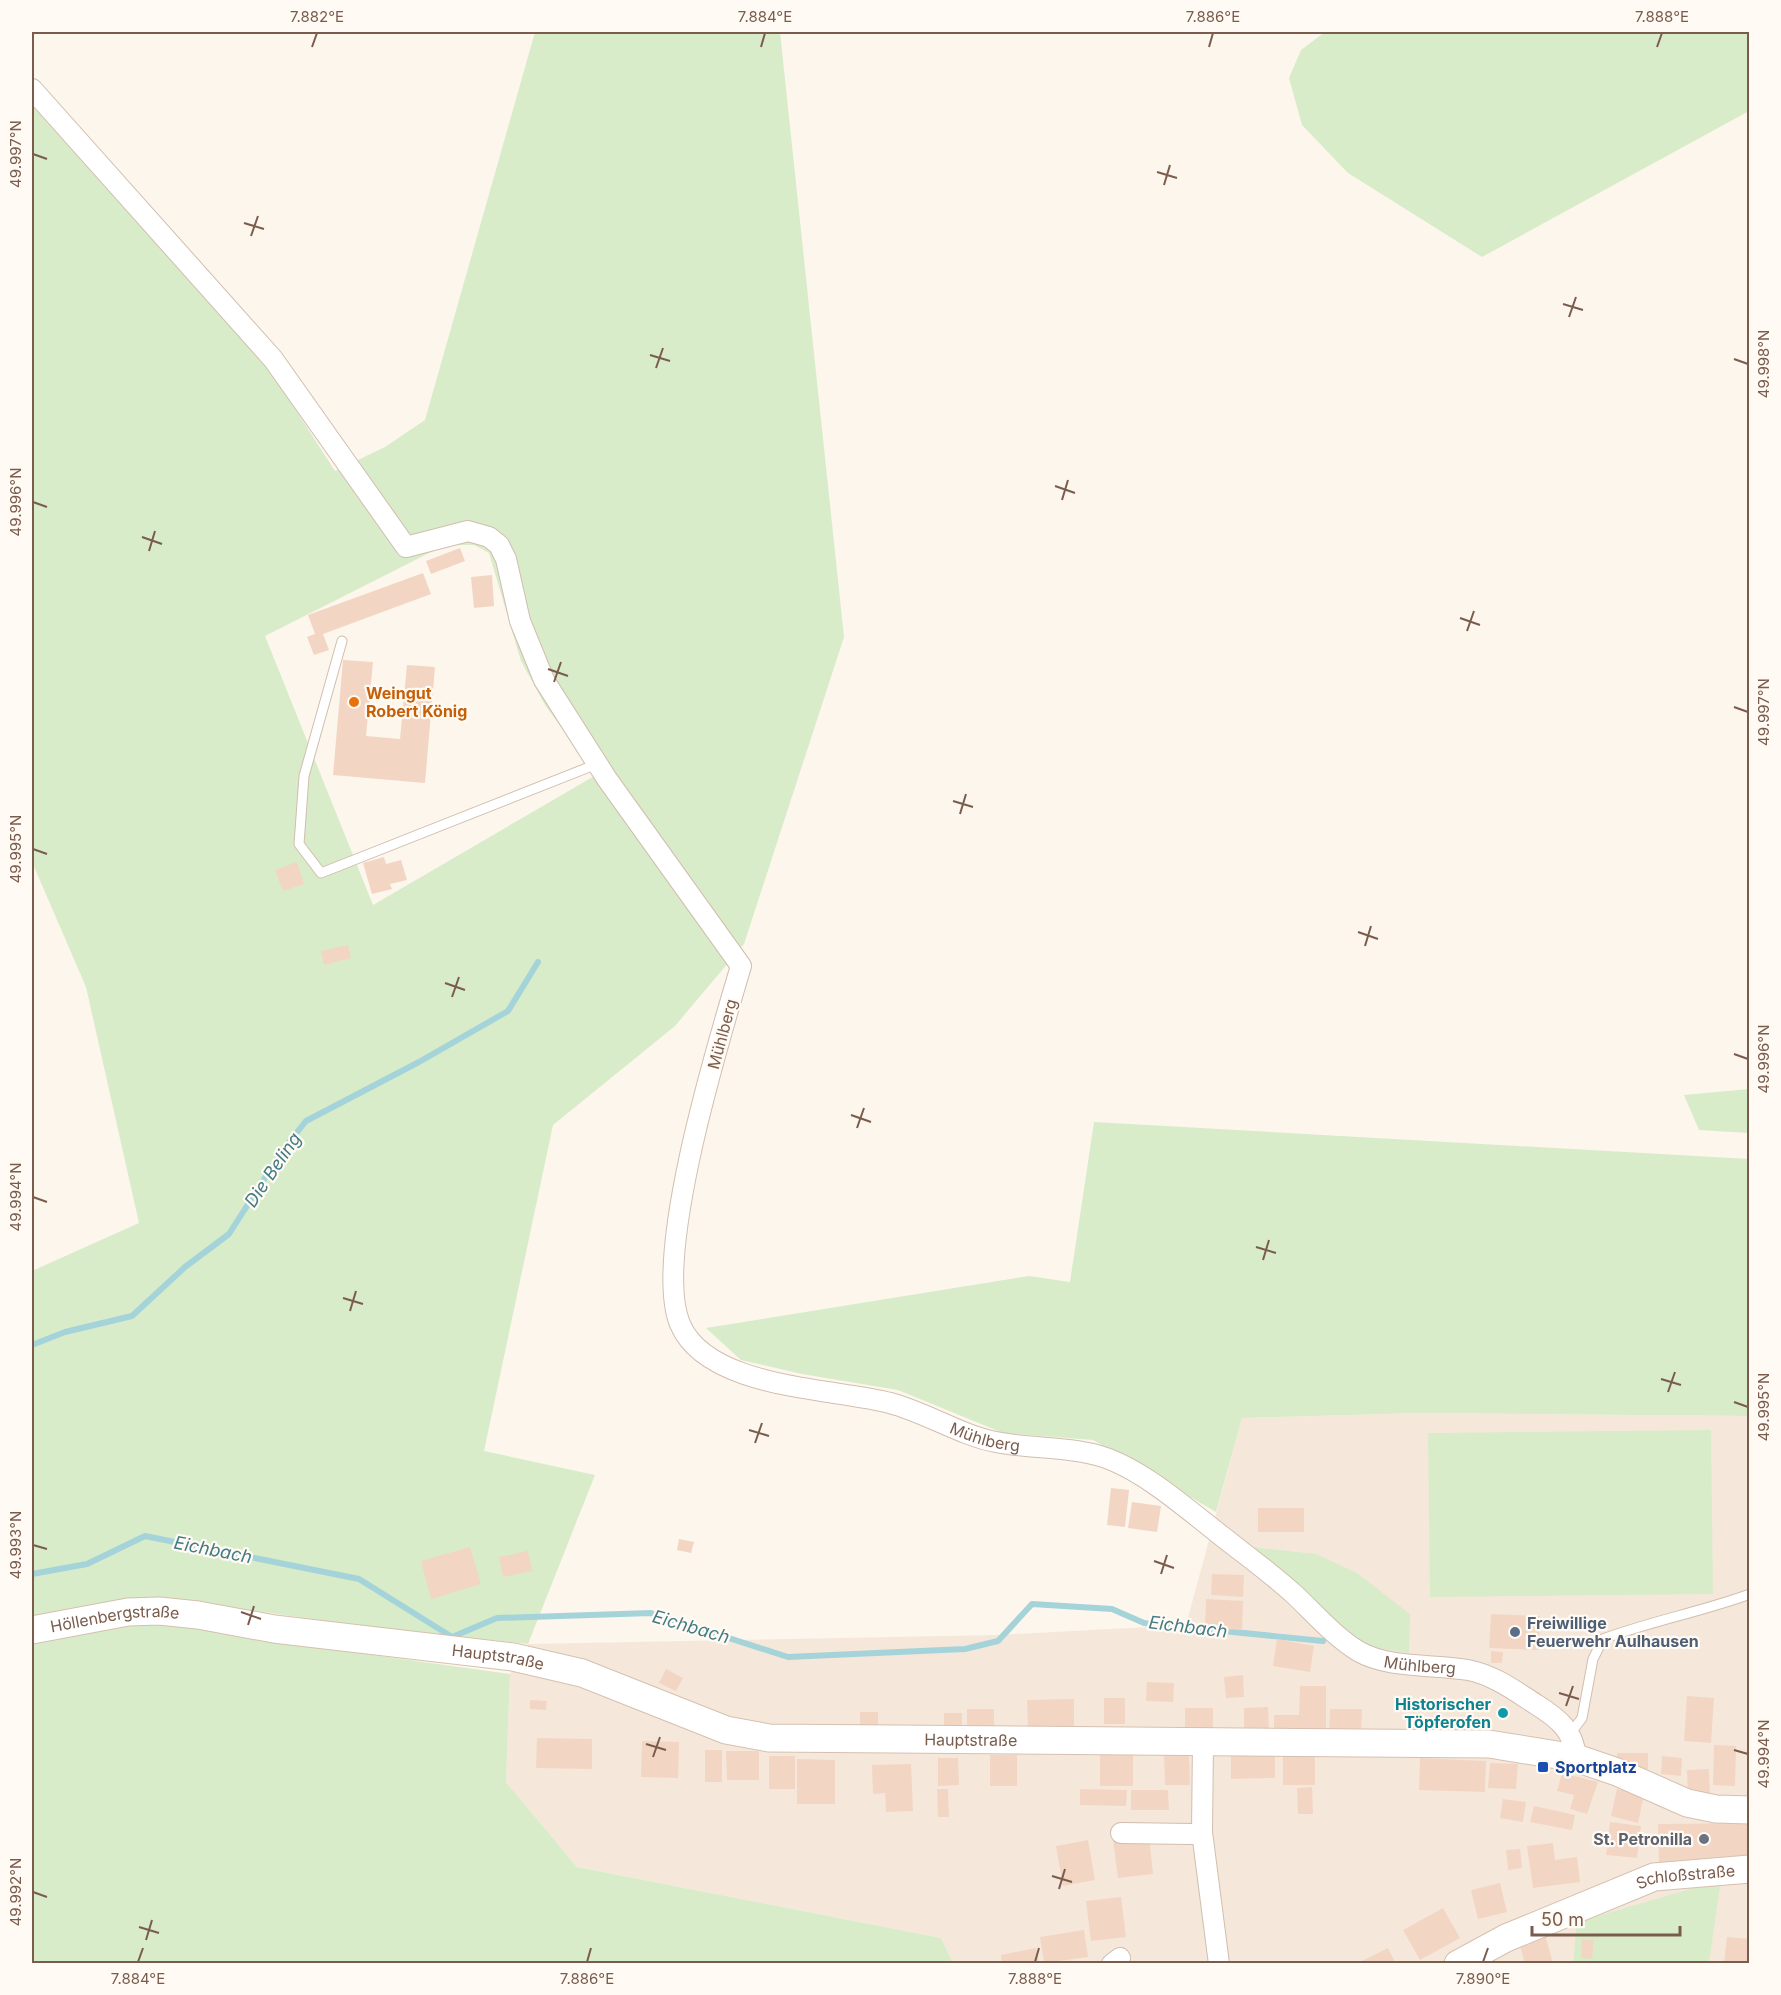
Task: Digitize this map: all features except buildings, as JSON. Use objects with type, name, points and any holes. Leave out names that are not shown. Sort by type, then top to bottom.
[{"type":"main road","name":"Höllenbergstraße","points":[[32,1630],[128,1612],[198,1615]]},
{"type":"main road","name":"Hauptstraße","points":[[198,1615],[274,1629],[474,1652],[544,1663],[582,1673],[726,1730],[769,1738],[1099,1743],[1449,1742],[1521,1748],[1573,1746],[1617,1772],[1688,1803],[1716,1809],[1749,1810]]},
{"type":"main road","name":"Schloßstraße","points":[[1458,1964],[1506,1938],[1654,1877],[1749,1869]]},
{"type":"street","points":[[32,89],[273,359],[406,547],[468,531],[489,537],[499,544],[506,559],[520,621],[539,669],[560,708],[597,764]]},
{"type":"street","name":"Mühlberg","points":[[597,764],[741,966],[696,1132],[674,1256],[675,1298],[680,1323],[690,1339],[710,1357],[736,1371],[808,1390],[889,1402],[993,1442],[1079,1451],[1104,1457],[1153,1484],[1183,1506],[1285,1586],[1359,1652],[1391,1661],[1483,1674],[1556,1717],[1573,1746]]},
{"type":"street","points":[[1203,1741],[1202,1832],[1219,1964]]},
{"type":"street","points":[[1121,1833],[1192,1834],[1202,1832]]},
{"type":"lane","points":[[342,641],[304,776],[299,844],[321,873],[597,764]]},
{"type":"lane","points":[[1573,1746],[1582,1718],[1593,1659],[1603,1639],[1635,1628],[1712,1608],[1749,1594]]},
{"type":"shaded area","points":[[1422,1413],[1749,1416],[1749,1963],[1709,1963],[1720,1881],[1578,1922],[1573,1963],[953,1963],[941,1938],[577,1867],[506,1782],[510,1674],[528,1644],[995,1635],[1186,1625],[1242,1418]]},
{"type":"green space","points":[[535,32],[780,32],[844,637],[744,944],[675,1026],[553,1125],[484,1451],[595,1475],[528,1644],[361,1626],[199,1603],[123,1600],[32,1616],[32,1271],[139,1223],[86,987],[32,862],[32,104],[268,367],[335,471],[385,447],[425,420]],"holes":[[[445,545],[474,545],[489,553],[521,661],[545,705],[596,775],[373,905],[265,636]]]},
{"type":"green space","points":[[1325,32],[1749,32],[1749,111],[1482,257],[1348,173],[1302,125],[1289,78],[1301,50]]},
{"type":"green space","points":[[1749,1089],[1749,1133],[1699,1130],[1684,1095]]},
{"type":"green space","points":[[1094,1122],[1749,1159],[1749,1416],[1422,1413],[1242,1418],[1216,1512],[1093,1440],[1003,1433],[898,1390],[802,1374],[741,1360],[706,1328],[1029,1276],[1070,1282]]},
{"type":"green space","points":[[1711,1430],[1713,1594],[1430,1597],[1428,1433]]},
{"type":"green space","points":[[1250,1547],[1316,1554],[1357,1573],[1410,1614],[1409,1653],[1373,1647],[1358,1641]]},
{"type":"green space","points":[[127,1622],[192,1625],[265,1640],[510,1674],[506,1782],[577,1867],[941,1938],[953,1963],[32,1964],[32,1640]]},
{"type":"green space","points":[[1721,1880],[1709,1963],[1573,1964],[1577,1922]]},
{"type":"waterway","name":"Die Beling","points":[[32,1345],[65,1332],[132,1316],[185,1267],[229,1234],[282,1151],[306,1121],[419,1062],[508,1011],[538,962]]},
{"type":"waterway","name":"Eichbach","points":[[32,1574],[87,1564],[145,1536],[359,1579],[452,1637],[497,1618],[651,1613],[788,1657],[965,1649],[998,1641],[1032,1604],[1112,1609],[1144,1623],[1323,1641]]},
{"type":"place","name":"Weingut Robert König","points":[[354,702]]},
{"type":"place","name":"Freiwillige Feuerwehr Aulhausen","points":[[1515,1632]]},
{"type":"place","name":"Historischer Töpferofen","points":[[1503,1713]]},
{"type":"place","name":"Sportplatz","points":[[1543,1767]]},
{"type":"place","name":"St. Petronilla","points":[[1704,1839]]}]
